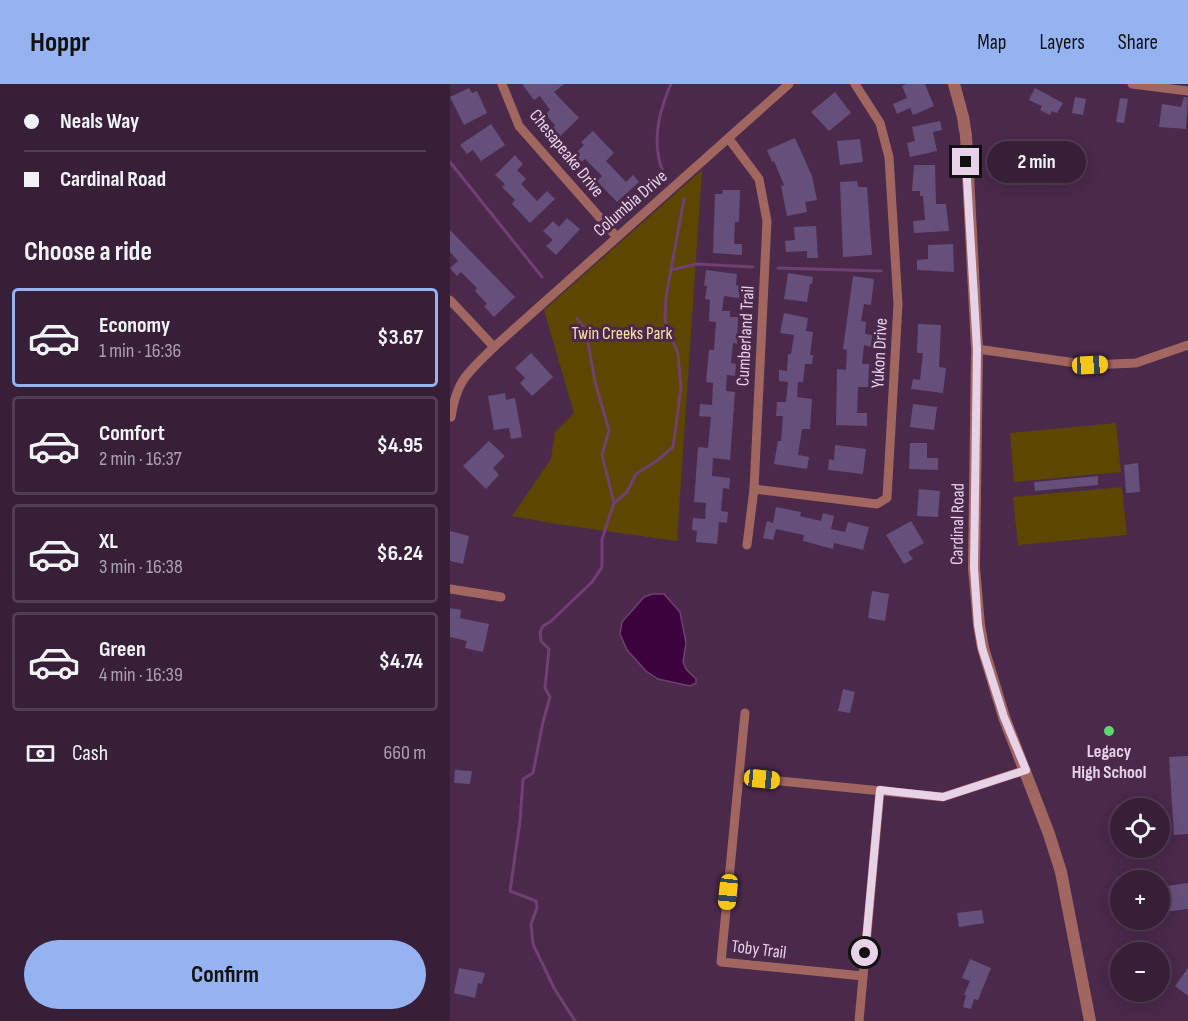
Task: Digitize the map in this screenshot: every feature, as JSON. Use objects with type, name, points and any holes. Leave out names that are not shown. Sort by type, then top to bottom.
[{"type":"street","name":"Chesapeake Drive","points":[[502,84],[519,126],[616,237]]},
{"type":"street","name":"Columbia Drive","points":[[451,417],[458,388],[468,373],[494,346],[789,84]]},
{"type":"street","name":"Yukon Drive","points":[[754,489],[878,504],[887,498],[898,304],[889,157],[880,123],[855,84]]},
{"type":"street","name":"Cardinal Road","points":[[954,84],[965,134],[977,349],[974,568],[978,625],[982,648],[1004,717],[1049,834],[1062,879],[1090,1021]]},
{"type":"street","points":[[1132,84],[1184,88]]},
{"type":"street","name":"Cumberland Trail","points":[[729,139],[759,179],[767,221],[754,489],[747,545]]},
{"type":"street","points":[[450,300],[494,346]]},
{"type":"street","points":[[977,349],[1090,365],[1136,363],[1188,345]]},
{"type":"street","points":[[450,589],[501,597]]},
{"type":"street","name":"Toby Trail","points":[[745,713],[721,962],[862,976]]},
{"type":"street","points":[[739,777],[943,797],[1026,770]]},
{"type":"street","points":[[858,1021],[880,790]]},
{"type":"green space","name":"Twin Creeks Park","points":[[702,170],[677,541],[512,516],[551,459],[555,432],[574,413],[544,310]]},
{"type":"green space","points":[[1116,423],[1121,472],[1014,482],[1010,433]]},
{"type":"green space","points":[[1122,487],[1127,535],[1018,545],[1013,497]]},
{"type":"shaded area","points":[[664,594],[680,612],[686,643],[683,662],[686,669],[696,679],[696,683],[690,686],[658,679],[646,671],[627,650],[620,634],[622,622],[644,597]]},
{"type":"building","points":[[522,84],[564,84],[554,92],[579,118],[558,138],[551,130],[555,125],[545,114],[550,110],[540,96],[534,100]]},
{"type":"building","points":[[925,84],[934,106],[913,115],[910,108],[897,114],[893,104],[907,98],[902,86]]},
{"type":"building","points":[[469,88],[472,93],[477,91],[487,113],[464,125],[450,97]]},
{"type":"building","points":[[1035,88],[1063,103],[1057,113],[1052,111],[1050,115],[1040,110],[1042,106],[1029,100]]},
{"type":"building","points":[[835,92],[851,113],[829,131],[811,112]]},
{"type":"building","points":[[1075,97],[1086,99],[1083,115],[1072,113]]},
{"type":"building","points":[[1184,97],[1188,98],[1186,129],[1159,127],[1162,104],[1181,107]]},
{"type":"building","points":[[1120,98],[1128,99],[1124,123],[1116,122]]},
{"type":"building","points":[[940,121],[942,130],[933,132],[937,151],[910,157],[907,143],[915,141],[912,127]]},
{"type":"building","points":[[491,124],[505,145],[481,161],[473,150],[467,154],[460,145]]},
{"type":"building","points":[[593,131],[614,153],[606,161],[626,182],[633,175],[639,182],[617,202],[597,181],[602,176],[585,159],[581,163],[574,155],[584,145],[581,142]]},
{"type":"building","points":[[795,138],[812,176],[817,200],[805,202],[807,212],[787,216],[781,186],[784,185],[767,150]]},
{"type":"building","points":[[860,139],[863,162],[840,165],[837,141]]},
{"type":"building","points":[[1042,150],[1060,152],[1052,183],[1038,181]]},
{"type":"building","points":[[515,155],[523,164],[517,170],[526,179],[521,184],[537,201],[547,191],[555,199],[530,223],[512,204],[515,200],[502,187],[505,184],[495,175]]},
{"type":"building","points":[[914,165],[935,165],[936,204],[946,204],[949,231],[914,233],[913,221],[925,220],[923,196],[920,196],[920,191],[912,191]]},
{"type":"building","points":[[857,181],[858,187],[867,187],[872,255],[843,257],[840,182]]},
{"type":"building","points":[[723,190],[740,190],[739,222],[735,222],[734,244],[742,244],[742,255],[713,253],[715,194],[722,194]]},
{"type":"building","points":[[567,218],[580,229],[556,255],[546,246],[553,240],[543,231],[553,221],[559,227]]},
{"type":"building","points":[[816,226],[818,258],[807,258],[807,251],[786,252],[785,241],[795,240],[794,227]]},
{"type":"building","points":[[450,230],[515,297],[494,317],[484,306],[487,304],[475,291],[477,288],[461,272],[457,276],[450,268],[458,261],[450,252]]},
{"type":"building","points":[[953,244],[954,272],[917,270],[917,260],[928,259],[928,245]]},
{"type":"building","points":[[706,270],[737,274],[736,285],[740,286],[739,298],[724,296],[722,311],[730,311],[730,317],[738,317],[737,344],[733,343],[731,363],[736,364],[735,376],[727,375],[726,391],[735,392],[730,460],[713,458],[712,476],[730,478],[729,489],[723,488],[721,511],[728,512],[727,523],[719,522],[717,544],[696,542],[697,531],[692,530],[693,518],[705,519],[706,503],[694,502],[698,447],[708,448],[711,417],[699,416],[700,404],[712,405],[713,383],[706,382],[709,350],[714,350],[716,322],[709,321],[710,300],[705,299],[707,286],[704,286]]},
{"type":"building","points":[[788,273],[813,277],[807,302],[784,299]]},
{"type":"building","points":[[853,276],[874,279],[871,305],[864,304],[861,321],[866,322],[865,334],[872,335],[871,347],[864,345],[862,364],[869,364],[868,387],[858,387],[857,413],[867,413],[867,426],[836,425],[837,369],[846,370],[847,350],[843,349]]},
{"type":"building","points":[[784,313],[808,318],[806,331],[813,332],[810,355],[813,355],[812,364],[805,364],[803,382],[798,382],[797,397],[812,399],[810,429],[802,429],[798,455],[809,457],[807,469],[774,464],[778,441],[781,441],[783,416],[776,416],[777,402],[786,402],[788,382],[779,381],[779,370],[787,371],[788,354],[791,354],[794,335],[780,333]]},
{"type":"building","points":[[918,324],[941,325],[939,367],[946,368],[943,393],[911,389],[913,379],[920,380],[923,353],[917,353]]},
{"type":"building","points":[[531,353],[553,377],[532,396],[520,383],[525,378],[515,368]]},
{"type":"building","points":[[505,393],[506,400],[515,398],[522,437],[511,439],[509,428],[494,430],[488,396]]},
{"type":"building","points":[[913,404],[937,407],[934,430],[910,427]]},
{"type":"building","points":[[489,441],[505,456],[493,468],[499,475],[486,489],[463,466]]},
{"type":"building","points":[[910,443],[927,443],[927,458],[938,458],[938,470],[909,469]]},
{"type":"building","points":[[835,445],[866,449],[863,474],[828,470],[829,459],[834,460]]},
{"type":"building","points":[[1138,463],[1140,492],[1126,493],[1124,465]]},
{"type":"building","points":[[1098,476],[1098,485],[1035,491],[1034,482]]},
{"type":"building","points":[[919,489],[940,491],[938,517],[917,516]]},
{"type":"building","points":[[776,507],[801,512],[800,516],[821,521],[823,513],[834,516],[831,529],[845,532],[848,522],[869,527],[863,550],[834,543],[833,549],[803,541],[804,535],[776,529],[773,540],[763,538],[767,521],[773,523]]},
{"type":"building","points":[[911,521],[924,543],[908,552],[913,559],[904,564],[886,535]]},
{"type":"building","points":[[450,531],[469,536],[463,564],[450,561]]},
{"type":"building","points":[[872,591],[889,594],[885,621],[868,618]]},
{"type":"building","points":[[450,608],[461,610],[460,618],[489,624],[483,652],[465,648],[467,641],[450,637]]},
{"type":"building","points":[[843,689],[855,692],[850,713],[838,711]]},
{"type":"building","points":[[1188,756],[1188,834],[1174,835],[1169,757]]},
{"type":"building","points":[[455,770],[472,771],[470,784],[454,783]]},
{"type":"building","points":[[1188,883],[1188,909],[1170,911],[1170,886]]},
{"type":"building","points":[[982,910],[984,923],[959,927],[957,913]]},
{"type":"building","points":[[970,959],[991,968],[978,1000],[974,999],[971,1009],[963,1007],[966,995],[964,995],[970,981],[962,978]]},
{"type":"building","points":[[459,968],[485,973],[482,984],[478,983],[475,998],[454,993]]},
{"type":"building","points":[[1188,968],[1188,996],[1175,986]]},
{"type":"waterway","points":[[663,172],[659,161],[658,127],[671,84]]},
{"type":"waterway","points":[[450,162],[542,277]]},
{"type":"waterway","points":[[575,1021],[554,988],[533,944],[531,924],[537,908],[536,901],[510,891],[520,821],[523,779],[533,773],[550,697],[545,688],[549,649],[541,641],[540,632],[543,626],[592,582],[602,567],[602,539],[614,503],[627,492],[636,474],[673,447],[681,388],[678,354],[665,320],[666,297],[684,199]]},
{"type":"waterway","points":[[671,270],[696,264],[753,267]]},
{"type":"waterway","points":[[778,268],[881,271]]},
{"type":"waterway","points":[[577,318],[586,331],[595,382],[609,430],[602,455],[614,503]]},
{"type":"place","name":"Legacy High School","points":[[1109,731]]},
{"type":"route","points":[[865,953],[880,790],[943,797],[1026,770],[1004,717],[982,648],[978,625],[974,568],[977,349],[966,162]]}]
